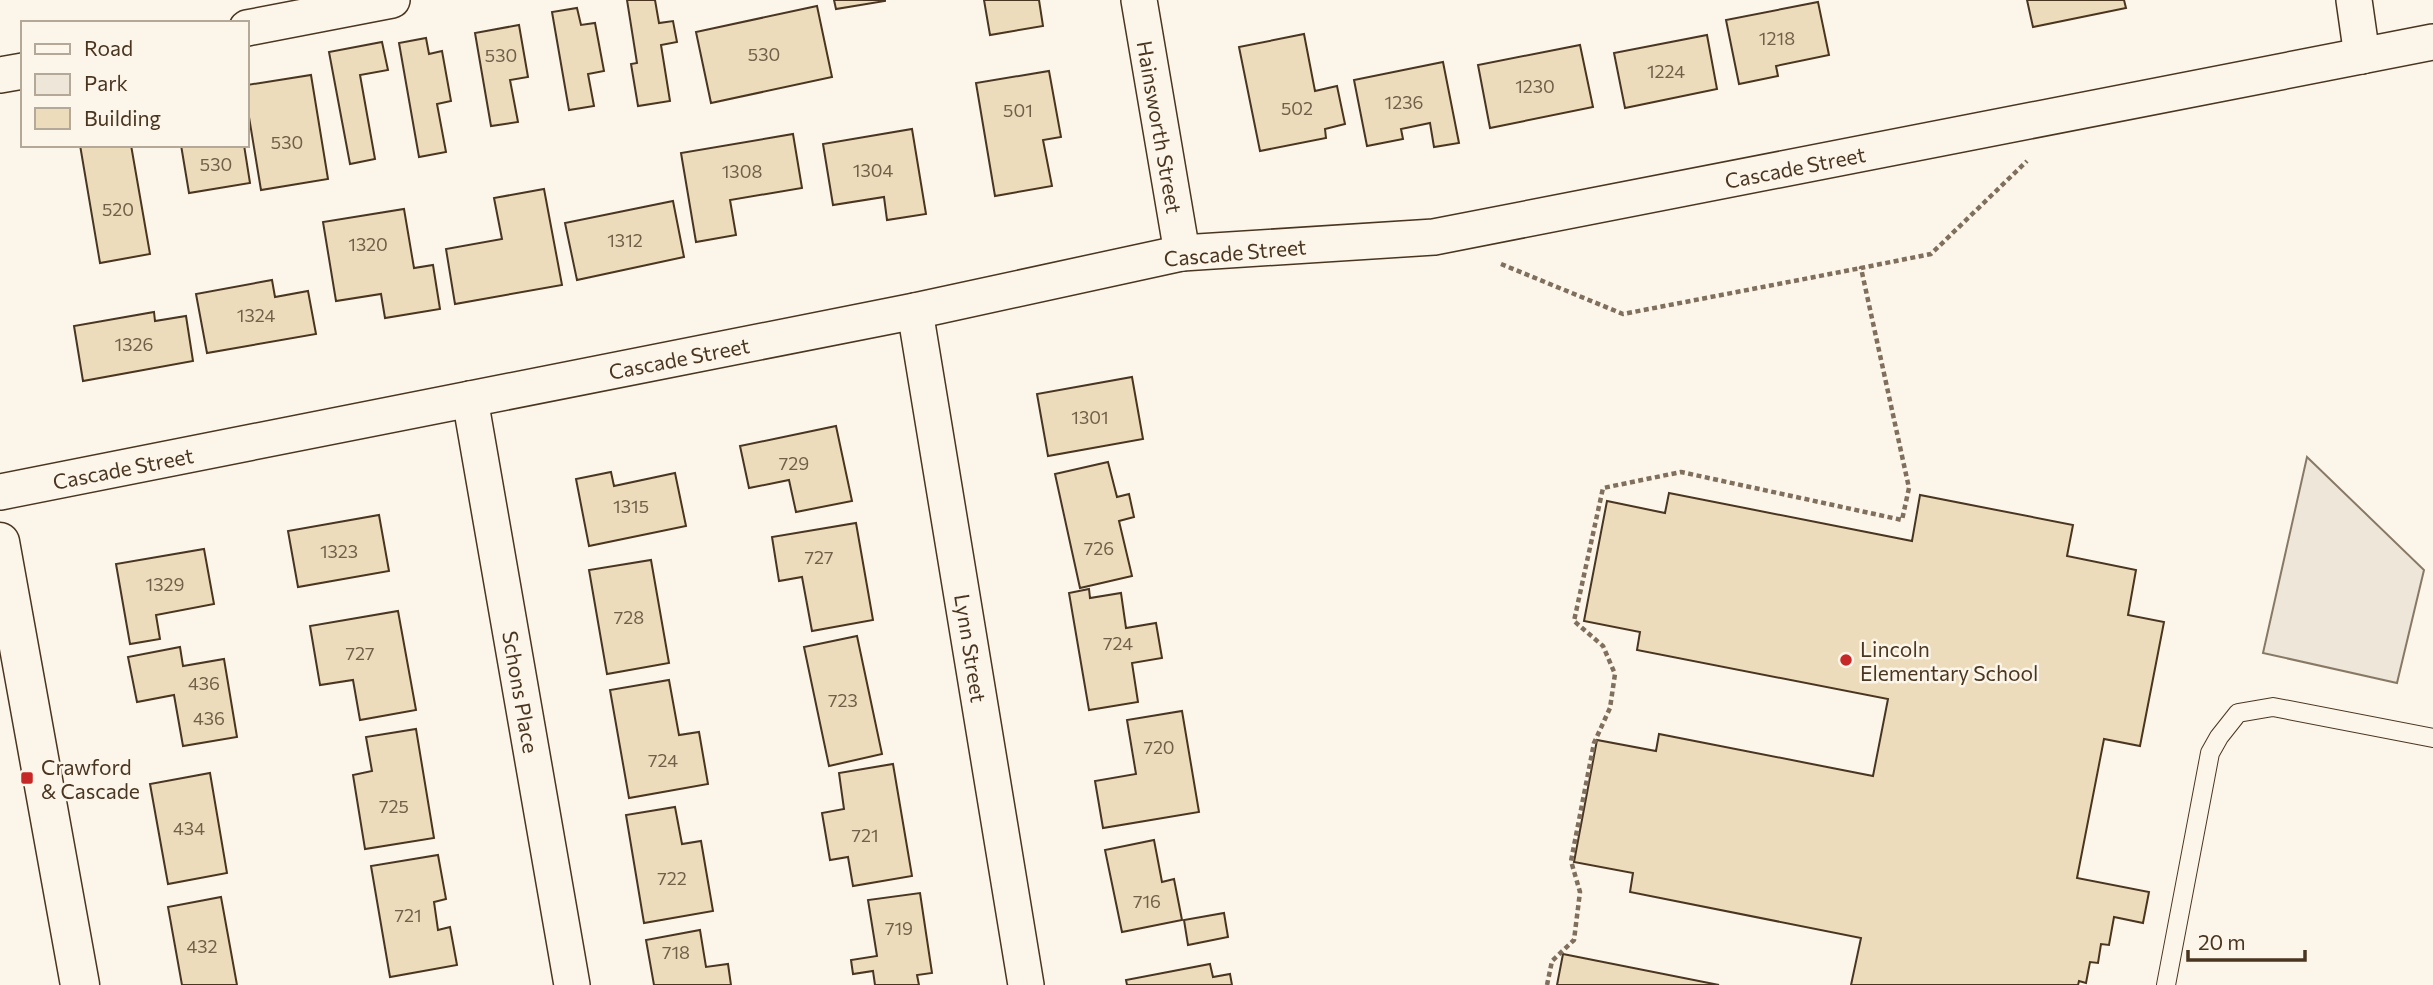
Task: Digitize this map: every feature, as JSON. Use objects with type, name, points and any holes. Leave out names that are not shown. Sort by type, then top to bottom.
[{"type":"street","name":"Hainsworth Street","points":[[1139,0],[1182,253]]},
{"type":"street","points":[[2354,0],[2362,56]]},
{"type":"street","points":[[248,28],[379,1]]},
{"type":"street","name":"Cascade Street","points":[[0,492],[915,311],[1182,253],[1434,237],[2433,42]]},
{"type":"street","points":[[0,75],[21,71]]},
{"type":"street","name":"Lynn Street","points":[[915,311],[1026,985]]},
{"type":"street","name":"Schons Place","points":[[470,399],[572,985]]},
{"type":"street","points":[[0,542],[80,985]]},
{"type":"lane","points":[[2166,985],[2210,753],[2218,737],[2238,713],[2273,707],[2433,738]]},
{"type":"path","points":[[1497,262],[1623,314],[1861,268],[1931,254],[2029,159]]},
{"type":"path","points":[[1547,985],[1552,961],[1574,940],[1580,892],[1571,861],[1594,743],[1610,708],[1615,674],[1603,646],[1574,621],[1603,488],[1681,472],[1902,520],[1909,488],[1861,268]]},
{"type":"green space","points":[[2307,457],[2424,570],[2397,683],[2263,653]]},
{"type":"building","points":[[627,0],[655,0],[659,23],[673,21],[677,42],[661,45],[670,101],[638,106],[631,64],[637,63]]},
{"type":"building","points":[[834,0],[885,0],[885,1],[836,9]]},
{"type":"building","points":[[984,0],[1039,0],[1043,26],[990,35]]},
{"type":"building","points":[[2027,0],[2124,0],[2126,8],[2033,27]]},
{"type":"building","points":[[1818,2],[1829,55],[1776,66],[1778,76],[1739,84],[1726,20]]},
{"type":"building","points":[[817,6],[832,77],[711,103],[696,32]]},
{"type":"building","points":[[577,8],[581,25],[595,23],[604,71],[588,74],[594,106],[569,110],[552,12]]},
{"type":"building","points":[[519,25],[528,77],[510,80],[518,122],[491,126],[475,33]]},
{"type":"building","points":[[1304,34],[1315,91],[1337,86],[1345,124],[1325,129],[1326,138],[1260,151],[1239,47]]},
{"type":"building","points":[[1707,35],[1717,89],[1625,108],[1614,53]]},
{"type":"building","points":[[426,38],[429,54],[442,51],[451,101],[437,104],[446,152],[419,157],[399,43]]},
{"type":"building","points":[[382,42],[388,70],[360,75],[375,159],[350,164],[329,52]]},
{"type":"building","points":[[1580,45],[1593,107],[1490,128],[1478,65]]},
{"type":"building","points":[[1443,62],[1459,143],[1434,147],[1430,123],[1401,129],[1403,139],[1367,146],[1354,80]]},
{"type":"building","points":[[1049,71],[1061,137],[1043,140],[1052,186],[995,196],[976,83]]},
{"type":"building","points":[[311,75],[328,179],[261,190],[248,111],[248,85]]},
{"type":"building","points":[[912,129],[926,214],[887,220],[884,197],[833,205],[823,144]]},
{"type":"building","points":[[793,134],[802,188],[730,200],[736,235],[696,242],[681,153]]},
{"type":"building","points":[[80,147],[131,147],[150,254],[100,263]]},
{"type":"building","points":[[181,147],[244,147],[250,183],[189,193]]},
{"type":"building","points":[[544,189],[562,285],[455,304],[446,249],[502,239],[494,198]]},
{"type":"building","points":[[673,201],[684,257],[577,280],[565,223]]},
{"type":"building","points":[[404,209],[414,268],[433,265],[440,309],[385,318],[381,294],[336,301],[323,222]]},
{"type":"building","points":[[272,280],[275,297],[308,291],[316,334],[207,353],[196,294]]},
{"type":"building","points":[[154,312],[155,321],[186,316],[193,361],[83,381],[74,326]]},
{"type":"building","points":[[1132,377],[1143,439],[1048,456],[1037,394]]},
{"type":"building","points":[[836,426],[852,501],[796,512],[789,480],[749,488],[740,446]]},
{"type":"building","points":[[1108,462],[1117,497],[1129,494],[1134,517],[1119,521],[1132,576],[1080,588],[1055,474]]},
{"type":"building","points":[[611,472],[614,486],[675,473],[686,526],[589,546],[576,479]]},
{"type":"building","points":[[1669,493],[1912,541],[1920,495],[2073,525],[2067,556],[2136,570],[2128,615],[2164,622],[2140,746],[2104,739],[2077,878],[2149,892],[2143,923],[2114,917],[2109,945],[2101,944],[2098,963],[2090,962],[2086,983],[1851,985],[1861,938],[1630,892],[1633,873],[1574,862],[1597,740],[1656,751],[1659,734],[1873,776],[1888,699],[1637,650],[1640,632],[1584,621],[1607,501],[1665,513]]},
{"type":"building","points":[[379,515],[389,571],[298,587],[288,531]]},
{"type":"building","points":[[856,523],[873,620],[812,631],[802,577],[779,581],[772,537]]},
{"type":"building","points":[[204,549],[214,604],[156,615],[160,639],[130,644],[116,564]]},
{"type":"building","points":[[651,560],[669,663],[607,674],[589,570]]},
{"type":"building","points":[[1089,589],[1090,598],[1121,593],[1126,628],[1156,623],[1162,658],[1132,663],[1138,702],[1089,710],[1069,593]]},
{"type":"building","points":[[398,611],[416,710],[360,720],[353,680],[320,685],[310,626]]},
{"type":"building","points":[[857,636],[882,754],[829,766],[804,647]]},
{"type":"building","points":[[180,647],[183,666],[224,659],[237,737],[183,746],[174,695],[137,702],[128,657]]},
{"type":"building","points":[[669,680],[679,735],[699,732],[708,784],[629,798],[610,690]]},
{"type":"building","points":[[1182,711],[1199,812],[1103,828],[1095,781],[1136,774],[1127,720]]},
{"type":"building","points":[[416,729],[434,838],[365,849],[353,775],[372,771],[366,737]]},
{"type":"building","points":[[893,764],[912,876],[853,886],[848,857],[830,860],[822,813],[844,809],[839,773]]},
{"type":"building","points":[[210,773],[227,873],[168,884],[150,784]]},
{"type":"building","points":[[675,807],[682,844],[701,841],[713,911],[644,923],[626,815]]},
{"type":"building","points":[[1154,840],[1162,882],[1174,879],[1182,920],[1122,932],[1105,850]]},
{"type":"building","points":[[438,855],[446,899],[434,902],[438,930],[450,927],[457,965],[390,977],[371,866]]},
{"type":"building","points":[[920,893],[932,973],[917,975],[919,985],[875,985],[873,971],[853,974],[851,960],[877,956],[868,900]]},
{"type":"building","points":[[221,897],[237,985],[182,985],[168,907]]},
{"type":"building","points":[[1224,913],[1228,937],[1188,945],[1184,920]]},
{"type":"building","points":[[700,930],[706,967],[728,964],[731,985],[654,985],[646,940]]},
{"type":"building","points":[[1563,954],[1719,985],[1557,985]]},
{"type":"building","points":[[1210,964],[1213,977],[1230,974],[1232,985],[1127,985],[1126,980]]},
{"type":"place","name":"Lincoln Elementary School","points":[[1846,660]]},
{"type":"place","name":"Crawford & Cascade","points":[[27,778]]}]
